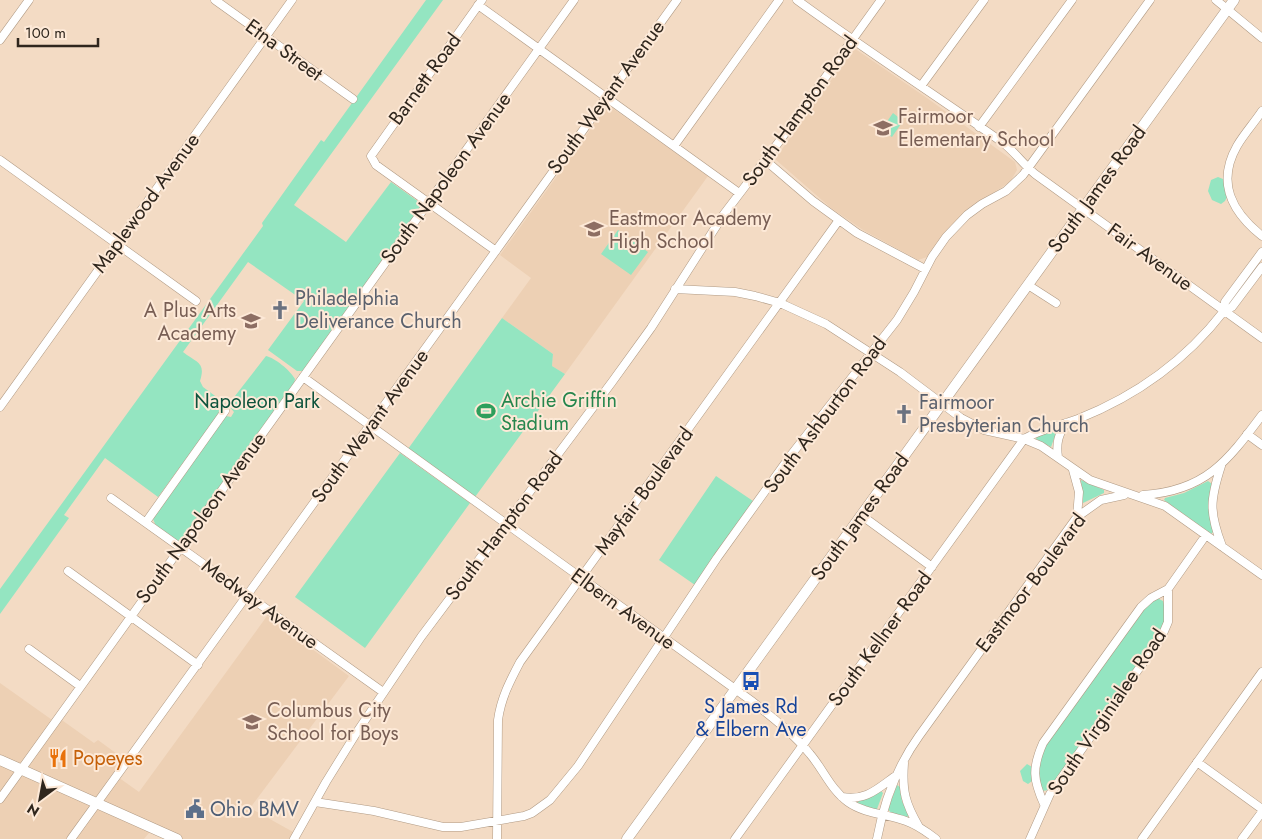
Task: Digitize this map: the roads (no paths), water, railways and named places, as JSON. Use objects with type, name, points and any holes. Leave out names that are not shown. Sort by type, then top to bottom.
[{"type":"main road","name":"South James Road","points":[[627,839],[1231,4]]},
{"type":"main road","points":[[0,760],[176,839]]},
{"type":"street","points":[[0,40],[29,0]]},
{"type":"street","name":"Etna Street","points":[[214,0],[353,99]]},
{"type":"street","name":"Maplewood Avenue","points":[[0,407],[292,0]]},
{"type":"street","name":"South Napoleon Avenue","points":[[0,799],[574,0]]},
{"type":"street","name":"South Weyant Avenue","points":[[72,839],[677,0]]},
{"type":"street","points":[[674,146],[779,0]]},
{"type":"street","name":"Fair Avenue","points":[[797,0],[1003,143],[1028,168],[1262,338]]},
{"type":"street","name":"South Hampton Road","points":[[294,839],[383,692],[420,637],[592,410],[651,328],[740,193],[881,0]]},
{"type":"street","points":[[921,86],[984,0]]},
{"type":"street","points":[[979,127],[1072,0]]},
{"type":"street","name":"South Ashburton Road","points":[[315,802],[374,811],[443,827],[461,827],[512,820],[532,813],[550,800],[578,766],[718,558],[792,455],[897,320],[943,241],[962,220],[982,204],[1006,191],[1028,168],[1150,0]]},
{"type":"street","points":[[1216,0],[1231,4],[1262,38]]},
{"type":"street","points":[[480,2],[539,49],[740,193]]},
{"type":"street","name":"Barnett Road","points":[[428,202],[376,165],[371,160],[371,154],[480,2]]},
{"type":"street","points":[[1262,112],[1234,151],[1229,168],[1228,188],[1236,210],[1246,224],[1262,236]]},
{"type":"street","points":[[0,160],[196,301]]},
{"type":"street","points":[[765,160],[813,201],[839,220],[882,248],[925,269]]},
{"type":"street","points":[[428,202],[496,251]]},
{"type":"street","name":"Mayfair Boulevard","points":[[498,839],[497,730],[500,705],[520,662],[839,220]]},
{"type":"street","points":[[1224,311],[1225,302],[1262,252]]},
{"type":"street","points":[[1024,439],[1108,405],[1161,374],[1188,352],[1224,311],[1232,307],[1262,267]]},
{"type":"street","points":[[1028,285],[1056,303]]},
{"type":"street","points":[[676,290],[735,292],[754,296],[780,303],[828,325],[871,353],[961,418],[984,430],[1024,439],[1041,446],[1073,470],[1096,482],[1165,506],[1262,575]]},
{"type":"street","name":"Elbern Avenue","points":[[303,378],[770,716],[803,746],[842,797],[855,807],[907,821],[936,839]]},
{"type":"street","points":[[146,522],[225,411]]},
{"type":"street","name":"Eastmoor Boulevard","points":[[877,839],[882,814],[895,776],[905,758],[1077,517],[1101,500],[1116,495],[1157,494],[1189,486],[1206,477],[1221,466],[1262,415]]},
{"type":"street","points":[[1058,457],[1057,441],[1066,423]]},
{"type":"street","points":[[1247,434],[1262,445]]},
{"type":"street","name":"South Kellner Road","points":[[735,839],[1024,439]]},
{"type":"street","points":[[1221,466],[1214,486],[1211,503],[1213,519],[1222,546]]},
{"type":"street","points":[[1073,470],[1079,492],[1077,517]]},
{"type":"street","name":"Medway Avenue","points":[[111,498],[383,692]]},
{"type":"street","points":[[861,515],[932,567]]},
{"type":"street","name":"South Virginialee Road","points":[[1044,804],[1036,788],[1035,774],[1036,760],[1043,743],[1140,607],[1151,598],[1168,589],[1206,535]]},
{"type":"street","points":[[68,570],[198,665]]},
{"type":"street","name":"South Virginialee Road","points":[[1030,839],[1044,804],[1058,782],[1162,636],[1168,622],[1168,589]]},
{"type":"street","points":[[29,649],[80,686]]},
{"type":"street","points":[[1142,839],[1262,672]]},
{"type":"street","points":[[905,758],[903,781],[906,801],[919,827]]},
{"type":"street","points":[[1197,762],[1262,810],[1242,839]]},
{"type":"street","points":[[842,797],[854,799],[864,796],[875,791],[895,776]]},
{"type":"place","name":"Fairmoor Elementary School","points":[[883,128]]},
{"type":"place","name":"Eastmoor Academy High School","points":[[594,229]]},
{"type":"place","name":"Philadelphia Deliverance Church","points":[[280,310]]},
{"type":"place","name":"A Plus Arts Academy","points":[[251,321]]},
{"type":"place","name":"Archie Griffin Stadium","points":[[486,411]]},
{"type":"place","name":"Fairmoor Presbyterian Church","points":[[904,414]]},
{"type":"place","name":"S James Rd & Elbern Ave","points":[[751,681]]},
{"type":"place","name":"Columbus City School for Boys","points":[[252,722]]},
{"type":"place","name":"Popeyes","points":[[58,758]]},
{"type":"place","name":"Ohio BMV","points":[[195,809]]},
{"type":"park label","name":"Napoleon Park","points":[[257,401]]}]
